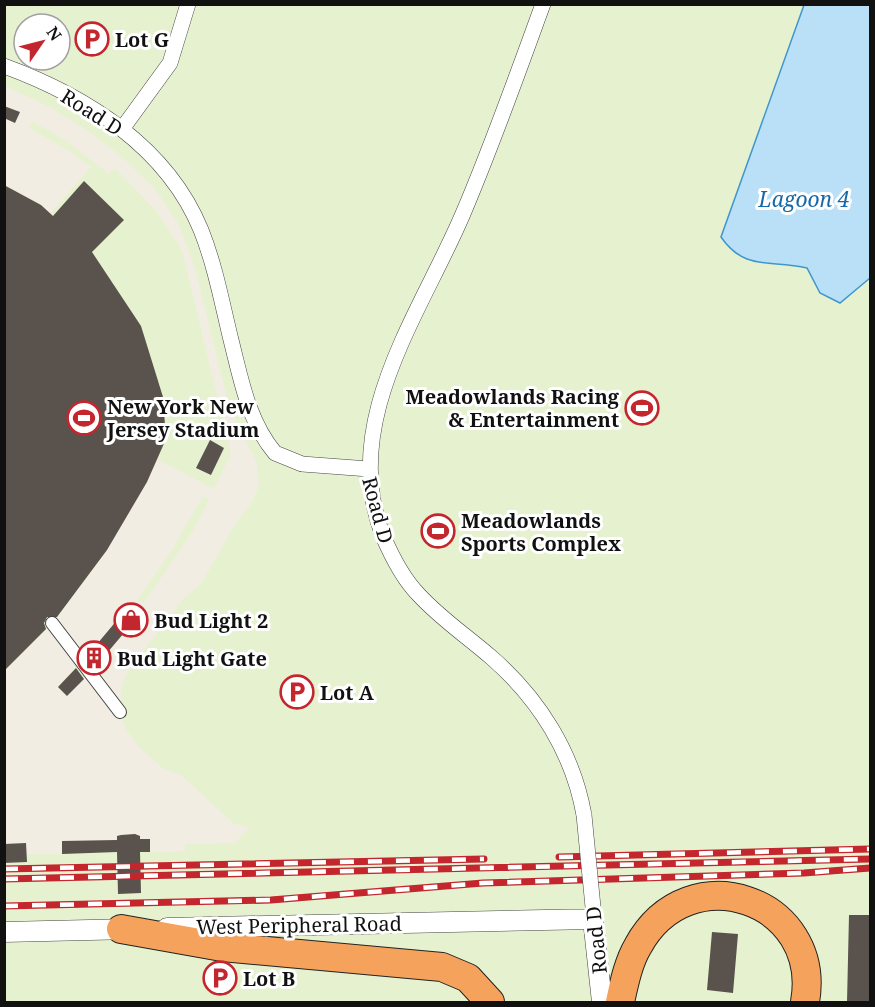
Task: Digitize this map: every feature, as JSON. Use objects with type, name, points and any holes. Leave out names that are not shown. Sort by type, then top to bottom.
[{"type":"highway","points":[[620,1002],[626,974],[638,946],[652,926],[685,902],[703,895],[746,900],[766,910],[783,925],[796,943],[805,964],[807,985],[805,1002]]},
{"type":"highway","points":[[121,929],[222,947],[442,967],[468,978],[490,1002]]},
{"type":"street","points":[[122,129],[170,63],[188,4]]},
{"type":"street","points":[[369,469],[371,434],[389,373],[484,165],[543,4]]},
{"type":"street","name":"Road D","points":[[4,66],[75,98],[122,129],[170,173],[194,214],[211,258],[242,385],[255,423],[268,445],[282,458],[302,464],[369,469],[380,527],[406,580],[425,602],[505,670],[535,704],[565,756],[578,788],[584,814],[602,1002]]},
{"type":"street","points":[[52,623],[120,712]]},
{"type":"street","points":[[590,1002],[593,913]]},
{"type":"street","name":"West Peripheral Road","points":[[4,932],[593,913]]},
{"type":"green space","name":"Meadowlands Sports Complex","points":[[5,5],[870,5],[870,1002],[5,1002]]},
{"type":"shaded area","points":[[5,86],[51,108],[87,130],[123,158],[155,189],[179,225],[195,268],[229,406],[257,463],[259,486],[252,502],[232,529],[201,584],[182,600],[127,673],[121,690],[120,712],[126,730],[138,746],[162,768],[181,775],[234,824],[250,827],[235,843],[185,844],[185,851],[150,852],[150,839],[140,839],[135,834],[117,836],[117,840],[62,854],[26,854],[5,844],[5,671],[49,627],[88,577],[126,518],[157,459],[214,489],[231,454],[182,250],[157,212],[115,168],[109,174],[66,141],[32,121],[29,128],[66,149],[91,167],[51,213],[5,185],[4,119],[7,120],[12,109],[5,106]],"holes":[[[203,496],[209,500],[194,529],[144,603],[138,599],[170,553]],[[119,619],[128,627],[99,662],[66,695],[58,686]]]},
{"type":"water","name":"Lagoon 4","points":[[804,5],[870,5],[870,278],[840,303],[820,293],[807,268],[749,260],[730,248],[721,237]]},
{"type":"building","points":[[4,106],[20,112],[15,123],[4,118]]},
{"type":"building","name":"New York New Jersey Stadium","points":[[84,181],[124,220],[92,252],[141,326],[163,397],[166,439],[147,482],[107,550],[57,617],[47,617],[44,623],[46,629],[4,671],[4,185],[41,205],[53,216]]},
{"type":"building","points":[[210,440],[224,448],[211,475],[196,468]]},
{"type":"building","points":[[118,619],[129,627],[96,666],[87,656]]},
{"type":"building","points":[[76,668],[84,679],[67,696],[58,687]]},
{"type":"building","points":[[135,834],[140,836],[140,839],[150,839],[150,852],[140,852],[141,893],[118,894],[117,852],[62,854],[62,841],[117,840],[117,836]]},
{"type":"building","points":[[26,843],[27,862],[4,863],[4,844]]},
{"type":"building","points":[[849,915],[870,915],[870,1002],[847,1002]]},
{"type":"building","points":[[712,932],[738,934],[733,993],[707,990]]},
{"type":"railway","points":[[559,857],[870,849]]},
{"type":"railway","points":[[4,869],[484,859]]},
{"type":"railway","points":[[4,879],[870,859]]},
{"type":"railway","points":[[4,906],[271,900],[483,883],[804,873],[870,868]]},
{"type":"place","name":"Lot G","points":[[92,39]]},
{"type":"place","name":"Meadowlands Racing & Entertainment","points":[[642,408]]},
{"type":"place","name":"New York New Jersey Stadium","points":[[84,418]]},
{"type":"place","name":"Meadowlands Sports Complex","points":[[438,531]]},
{"type":"place","name":"Bud Light 2","points":[[131,620]]},
{"type":"place","name":"Bud Light Gate","points":[[94,658]]},
{"type":"place","name":"Lot A","points":[[297,692]]},
{"type":"place","name":"Lot B","points":[[220,978]]}]
